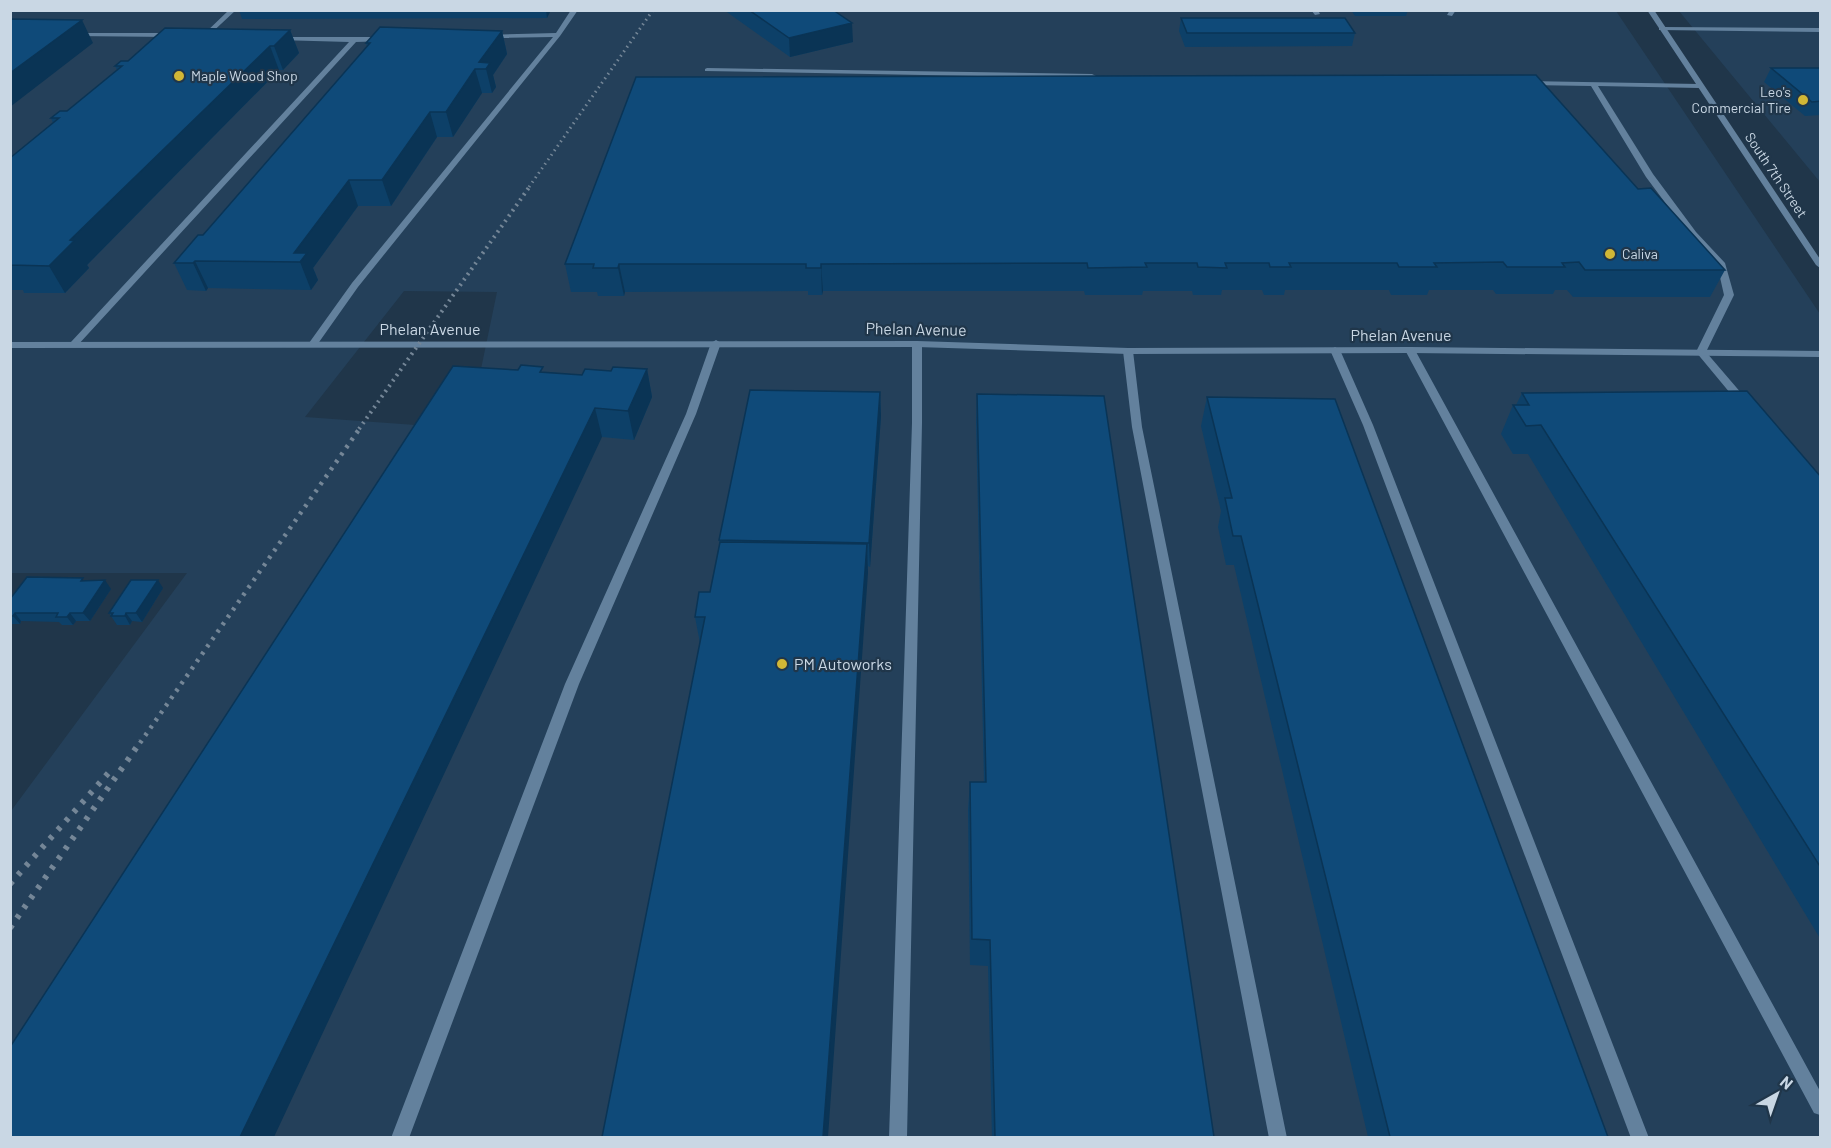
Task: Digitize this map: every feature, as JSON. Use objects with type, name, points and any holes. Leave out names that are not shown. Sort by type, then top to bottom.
[{"type":"street","points":[[205,36],[233,10]]},
{"type":"street","points":[[314,343],[355,285],[558,35],[575,10]]},
{"type":"street","name":"South 7th Street","points":[[1650,10],[1821,265]]},
{"type":"street","points":[[1661,28],[1821,30]]},
{"type":"street","points":[[67,35],[176,36],[167,43]]},
{"type":"street","points":[[474,37],[558,35]]},
{"type":"street","points":[[195,36],[217,37]]},
{"type":"street","points":[[274,38],[390,39]]},
{"type":"street","points":[[74,344],[354,39]]},
{"type":"street","points":[[707,70],[1102,76]]},
{"type":"street","points":[[1521,83],[1699,86]]},
{"type":"street","points":[[1593,84],[1649,175],[1693,234],[1721,263],[1729,295],[1701,352],[1753,414]]},
{"type":"street","points":[[400,1137],[572,684],[691,414],[716,343]]},
{"type":"street","name":"Phelan Avenue","points":[[10,345],[716,343],[916,344],[1128,351],[1410,350],[1821,354]]},
{"type":"street","points":[[898,1137],[917,423],[916,344]]},
{"type":"street","points":[[1335,350],[1368,425],[1640,1137]]},
{"type":"street","points":[[1410,350],[1821,1107]]},
{"type":"street","points":[[1128,351],[1137,427],[1278,1137]]},
{"type":"shaded area","points":[[10,11],[1616,11],[1820,314],[1820,1137],[11,1137],[11,811],[187,573],[11,573]],"holes":[[[404,291],[497,292],[481,369],[443,427],[305,417]]]},
{"type":"shaded area","points":[[1679,11],[1820,11],[1820,182]]},
{"type":"building","points":[[749,10],[833,10],[852,23],[789,38]]},
{"type":"building","points":[[1181,18],[1345,18],[1355,33],[1187,33]]},
{"type":"building","points":[[10,19],[82,20],[10,73]]},
{"type":"building","points":[[380,27],[502,31],[479,62],[490,63],[486,69],[475,69],[446,112],[430,112],[382,180],[349,180],[294,253],[307,253],[300,262],[195,261],[193,263],[174,263],[198,235],[203,235],[370,43],[366,43]]},
{"type":"building","points":[[165,28],[290,30],[274,46],[270,46],[70,240],[74,241],[49,266],[10,265],[10,158],[59,118],[51,118],[60,111],[67,111],[122,66],[115,66],[121,61],[128,61]]},
{"type":"building","points":[[1771,68],[1821,68],[1821,101],[1812,102]]},
{"type":"building","points":[[1536,75],[1638,189],[1651,188],[1725,270],[1585,270],[1579,262],[1562,263],[1565,267],[1507,267],[1503,262],[1434,263],[1437,267],[1399,267],[1397,263],[1289,263],[1291,267],[1270,267],[1269,263],[1225,263],[1227,268],[1198,267],[1197,263],[1145,263],[1147,267],[1088,268],[1087,263],[821,264],[821,268],[806,268],[806,264],[619,264],[618,268],[593,268],[594,264],[565,264],[636,77]]},
{"type":"building","points":[[521,365],[543,367],[540,372],[582,375],[585,369],[611,371],[613,367],[647,369],[628,411],[595,408],[240,1137],[10,1137],[10,1047],[453,366],[518,370]]},
{"type":"building","points":[[750,390],[880,392],[869,543],[719,540]]},
{"type":"building","points":[[1747,391],[1821,477],[1821,868],[1541,425],[1526,426],[1513,405],[1529,405],[1522,393]]},
{"type":"building","points":[[977,394],[1104,396],[1214,1137],[995,1137],[990,940],[972,939],[970,782],[986,782]]},
{"type":"building","points":[[1207,397],[1335,399],[1608,1137],[1390,1137],[1241,536],[1233,536],[1225,498],[1232,498]]},
{"type":"building","points":[[720,542],[867,544],[823,1137],[602,1137],[705,617],[695,617],[699,592],[710,592]]},
{"type":"building","points":[[27,577],[83,578],[81,581],[105,580],[83,613],[70,613],[67,617],[56,617],[58,613],[15,613],[10,616],[10,599]]},
{"type":"building","points":[[131,580],[158,580],[136,613],[111,616],[113,613],[109,613]]},
{"type":"railway","points":[[529,187],[653,10]]},
{"type":"railway","points":[[359,429],[530,186]]},
{"type":"railway","points":[[140,743],[360,428]]},
{"type":"railway","points":[[10,928],[141,741]]},
{"type":"railway","points":[[10,884],[111,770]]},
{"type":"place","name":"Maple Wood Shop","points":[[179,76]]},
{"type":"place","name":"Leo's Commercial Tire","points":[[1803,100]]},
{"type":"place","name":"Caliva","points":[[1610,254]]},
{"type":"place","name":"PM Autoworks","points":[[782,664]]}]
